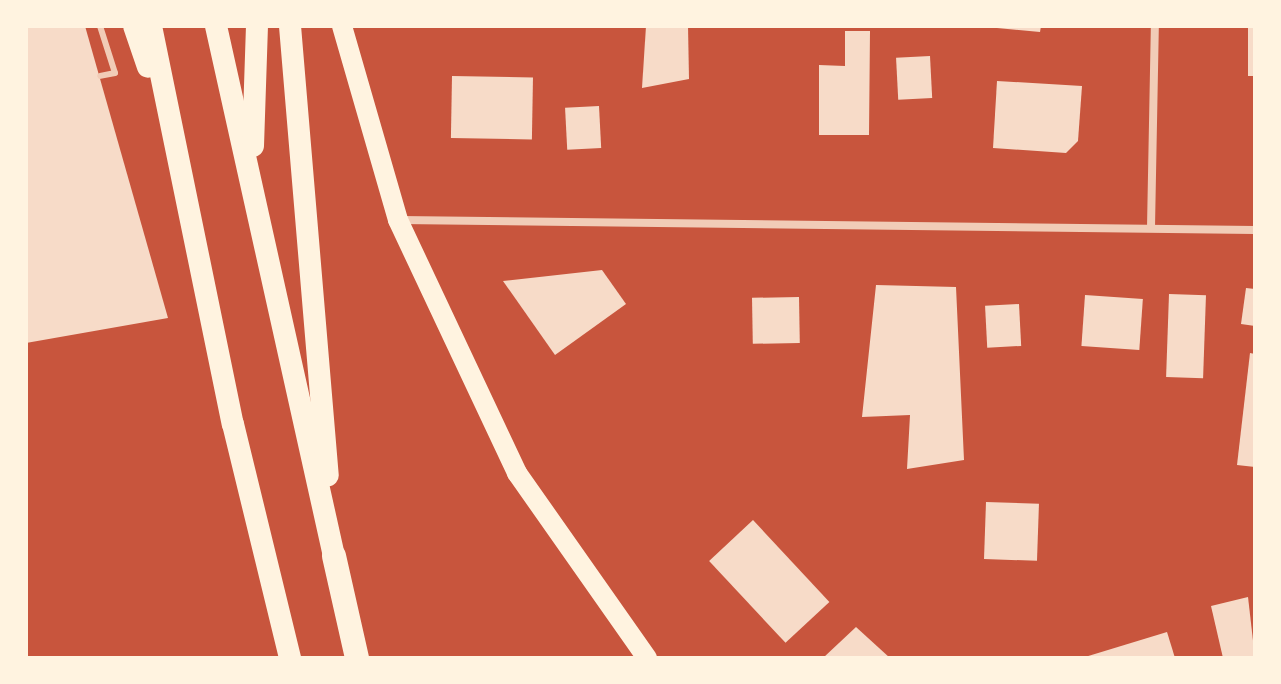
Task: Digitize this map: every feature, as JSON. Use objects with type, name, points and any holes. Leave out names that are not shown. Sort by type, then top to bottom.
[{"type":"highway","points":[[134,26],[175,149]]},
{"type":"highway","points":[[151,26],[233,424],[290,658]]},
{"type":"highway","points":[[216,26],[357,658]]},
{"type":"highway","points":[[252,179],[257,26]]},
{"type":"highway","points":[[290,26],[334,556]]},
{"type":"highway","points":[[349,624],[369,658]]},
{"type":"main road","points":[[342,26],[398,220],[517,473],[647,658]]},
{"type":"street","points":[[1151,227],[1155,26]]},
{"type":"street","points":[[398,220],[1255,230]]},
{"type":"lane","points":[[100,26],[115,73],[100,76]]},
{"type":"building","points":[[26,26],[85,26],[168,318],[26,343]]},
{"type":"building","points":[[646,26],[688,26],[689,79],[642,88]]},
{"type":"building","points":[[976,26],[1041,26],[1040,32]]},
{"type":"building","points":[[1248,26],[1255,26],[1255,76],[1248,76]]},
{"type":"building","points":[[845,31],[870,31],[869,135],[819,135],[819,65],[845,66]]},
{"type":"building","points":[[930,56],[932,98],[898,100],[896,58]]},
{"type":"building","points":[[452,76],[533,77],[532,139],[451,138]]},
{"type":"building","points":[[997,81],[1082,86],[1078,141],[1066,153],[993,148]]},
{"type":"building","points":[[599,106],[601,148],[567,150],[565,108]]},
{"type":"building","points":[[602,270],[626,304],[555,355],[503,281]]},
{"type":"building","points":[[876,285],[956,287],[964,460],[907,469],[910,415],[862,417]]},
{"type":"building","points":[[1246,288],[1255,289],[1255,326],[1241,324]]},
{"type":"building","points":[[1169,294],[1206,295],[1203,378],[1166,377]]},
{"type":"building","points":[[1085,295],[1143,299],[1139,350],[1081,346]]},
{"type":"building","points":[[799,297],[800,343],[753,344],[752,298]]},
{"type":"building","points":[[1019,304],[1021,346],[987,348],[985,306]]},
{"type":"building","points":[[1250,353],[1255,354],[1255,467],[1237,465]]},
{"type":"building","points":[[986,502],[1039,504],[1037,561],[984,559]]},
{"type":"building","points":[[753,520],[829,602],[786,643],[709,561]]},
{"type":"building","points":[[1248,597],[1255,658],[1223,658],[1211,606]]},
{"type":"building","points":[[856,627],[890,658],[823,658]]},
{"type":"building","points":[[1167,632],[1175,658],[1085,658],[1085,657]]}]
